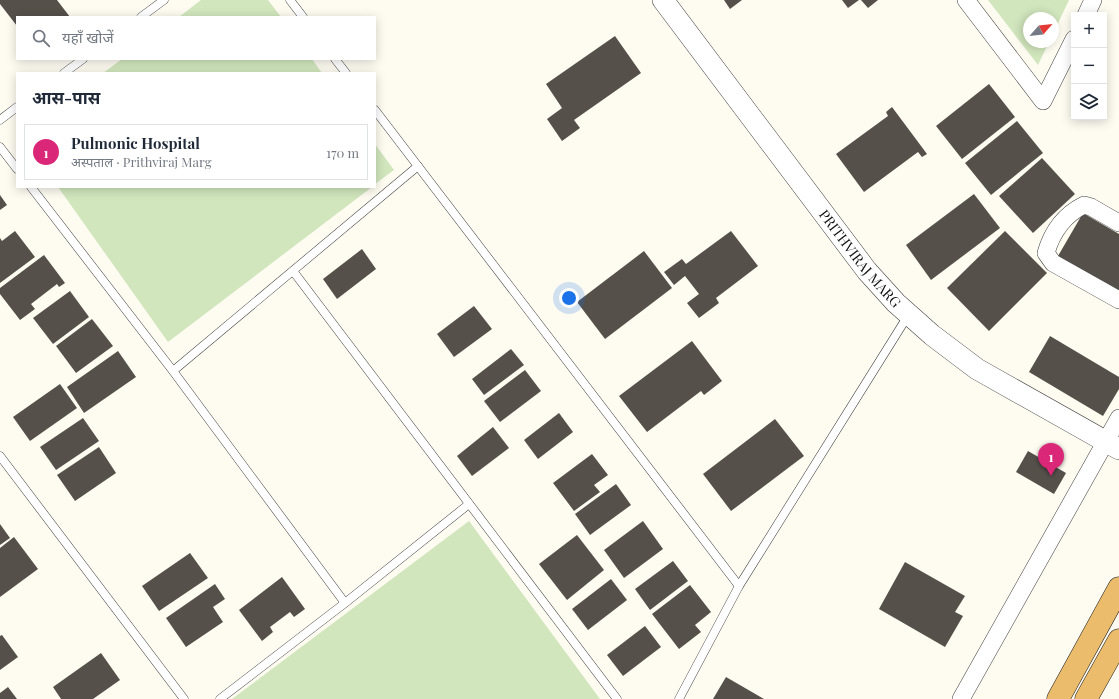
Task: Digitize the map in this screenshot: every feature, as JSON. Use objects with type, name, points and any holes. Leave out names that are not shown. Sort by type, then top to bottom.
[{"type":"highway","points":[[1058,699],[1119,588]]},
{"type":"highway","points":[[1086,699],[1119,640]]},
{"type":"street","name":"PRITHVIRAJ MARG","points":[[663,0],[867,271],[909,314],[932,335],[977,369],[1113,446]]},
{"type":"street","points":[[966,0],[1043,102],[1071,45]]},
{"type":"street","points":[[1088,12],[1094,0]]},
{"type":"street","points":[[1119,223],[1091,207],[1084,205],[1064,219],[1049,243],[1046,253],[1053,263],[1119,300]]},
{"type":"street","points":[[961,699],[1113,446],[1119,418]]},
{"type":"lane","points":[[142,16],[164,0]]},
{"type":"lane","points":[[290,0],[302,16]]},
{"type":"lane","points":[[65,72],[82,60]]},
{"type":"lane","points":[[336,60],[345,72]]},
{"type":"lane","points":[[0,120],[16,109]]},
{"type":"lane","points":[[376,111],[738,586]]},
{"type":"lane","points":[[0,147],[16,168]]},
{"type":"lane","points":[[173,371],[418,166]]},
{"type":"lane","points":[[32,188],[173,371],[345,603]]},
{"type":"lane","points":[[293,271],[617,699]]},
{"type":"lane","points":[[679,699],[738,586],[909,314]]},
{"type":"lane","points":[[0,456],[184,699]]},
{"type":"lane","points":[[220,699],[345,603],[469,504]]},
{"type":"green space","points":[[201,0],[268,0],[280,16],[180,16]]},
{"type":"green space","points":[[988,0],[1069,0],[1059,21],[1059,12],[1023,12],[1023,46]]},
{"type":"green space","points":[[1025,48],[1046,48],[1038,65]]},
{"type":"green space","points":[[121,60],[313,60],[321,72],[104,72]]},
{"type":"green space","points":[[376,145],[394,170],[376,183]]},
{"type":"green space","points":[[59,188],[371,188],[168,342]]},
{"type":"green space","points":[[469,521],[600,699],[232,699]]},
{"type":"building","points":[[0,0],[57,0],[69,16],[16,16],[16,25],[0,4]]},
{"type":"building","points":[[724,0],[742,0],[730,9]]},
{"type":"building","points":[[842,0],[859,0],[848,8]]},
{"type":"building","points":[[861,0],[878,0],[868,8]]},
{"type":"building","points":[[615,36],[641,73],[574,120],[580,128],[562,141],[547,119],[562,108],[546,84]]},
{"type":"building","points":[[989,84],[1015,117],[962,159],[936,126]]},
{"type":"building","points":[[892,107],[927,154],[922,157],[918,152],[864,192],[836,154],[888,116],[886,112]]},
{"type":"building","points":[[1017,121],[1043,153],[991,195],[965,163]]},
{"type":"building","points":[[1042,158],[1075,194],[1033,233],[999,196]]},
{"type":"building","points":[[974,194],[1000,228],[931,280],[906,245]]},
{"type":"building","points":[[0,195],[7,205],[0,210]]},
{"type":"building","points":[[1083,213],[1119,234],[1119,293],[1058,256]]},
{"type":"building","points":[[15,231],[35,257],[0,283],[0,238],[2,241]]},
{"type":"building","points":[[731,231],[758,266],[716,298],[719,303],[699,318],[687,303],[699,294],[685,276],[674,285],[664,272],[682,259],[686,264]]},
{"type":"building","points":[[1005,231],[1047,273],[989,331],[947,288]]},
{"type":"building","points":[[362,249],[376,269],[337,299],[323,279]]},
{"type":"building","points":[[644,251],[672,288],[605,339],[577,302]]},
{"type":"building","points":[[44,255],[65,283],[59,287],[57,284],[31,304],[35,309],[20,320],[0,294],[0,288]]},
{"type":"building","points":[[70,291],[89,317],[53,344],[33,318]]},
{"type":"building","points":[[474,306],[492,329],[454,357],[437,334]]},
{"type":"building","points":[[92,319],[113,346],[76,373],[56,346]]},
{"type":"building","points":[[1050,336],[1119,377],[1119,389],[1103,416],[1029,372]]},
{"type":"building","points":[[692,341],[722,381],[704,395],[701,391],[647,432],[619,396]]},
{"type":"building","points":[[511,349],[524,365],[484,395],[472,379]]},
{"type":"building","points":[[118,351],[136,377],[84,413],[67,387]]},
{"type":"building","points":[[525,370],[541,391],[500,422],[484,401]]},
{"type":"building","points":[[60,384],[77,408],[30,441],[13,417]]},
{"type":"building","points":[[559,413],[573,432],[538,459],[524,440]]},
{"type":"building","points":[[83,418],[99,441],[56,470],[40,447]]},
{"type":"building","points":[[775,419],[804,456],[731,511],[703,474]]},
{"type":"building","points":[[493,427],[509,448],[472,476],[457,456]]},
{"type":"building","points":[[99,447],[116,473],[75,501],[57,475]]},
{"type":"building","points":[[1028,451],[1066,473],[1054,494],[1016,472]]},
{"type":"building","points":[[592,454],[608,475],[594,485],[600,492],[574,511],[553,483]]},
{"type":"building","points":[[616,484],[631,505],[590,535],[575,514]]},
{"type":"building","points":[[643,521],[663,549],[624,578],[604,550]]},
{"type":"building","points":[[0,524],[10,538],[0,545]]},
{"type":"building","points":[[577,535],[604,570],[567,600],[539,564]]},
{"type":"building","points":[[14,537],[38,569],[0,597],[0,548]]},
{"type":"building","points":[[190,553],[208,578],[159,611],[142,586]]},
{"type":"building","points":[[673,561],[688,581],[650,610],[635,589]]},
{"type":"building","points":[[905,562],[965,596],[955,612],[963,616],[945,647],[879,609]]},
{"type":"building","points":[[282,577],[305,609],[294,617],[290,612],[270,627],[273,632],[262,641],[239,610]]},
{"type":"building","points":[[611,579],[627,600],[588,630],[572,609]]},
{"type":"building","points":[[215,584],[225,599],[213,607],[223,622],[186,647],[166,618]]},
{"type":"building","points":[[690,585],[711,612],[695,625],[701,632],[679,649],[652,614]]},
{"type":"building","points":[[645,626],[661,647],[623,676],[607,655]]},
{"type":"building","points":[[2,635],[18,657],[0,670],[0,636]]},
{"type":"building","points":[[101,653],[120,680],[93,699],[61,699],[53,687]]},
{"type":"building","points":[[726,677],[764,699],[713,699]]},
{"type":"building","points":[[8,687],[17,699],[0,699],[0,693]]},
{"type":"place","name":"Pulmonic Hospital","points":[[1051,476]]}]
